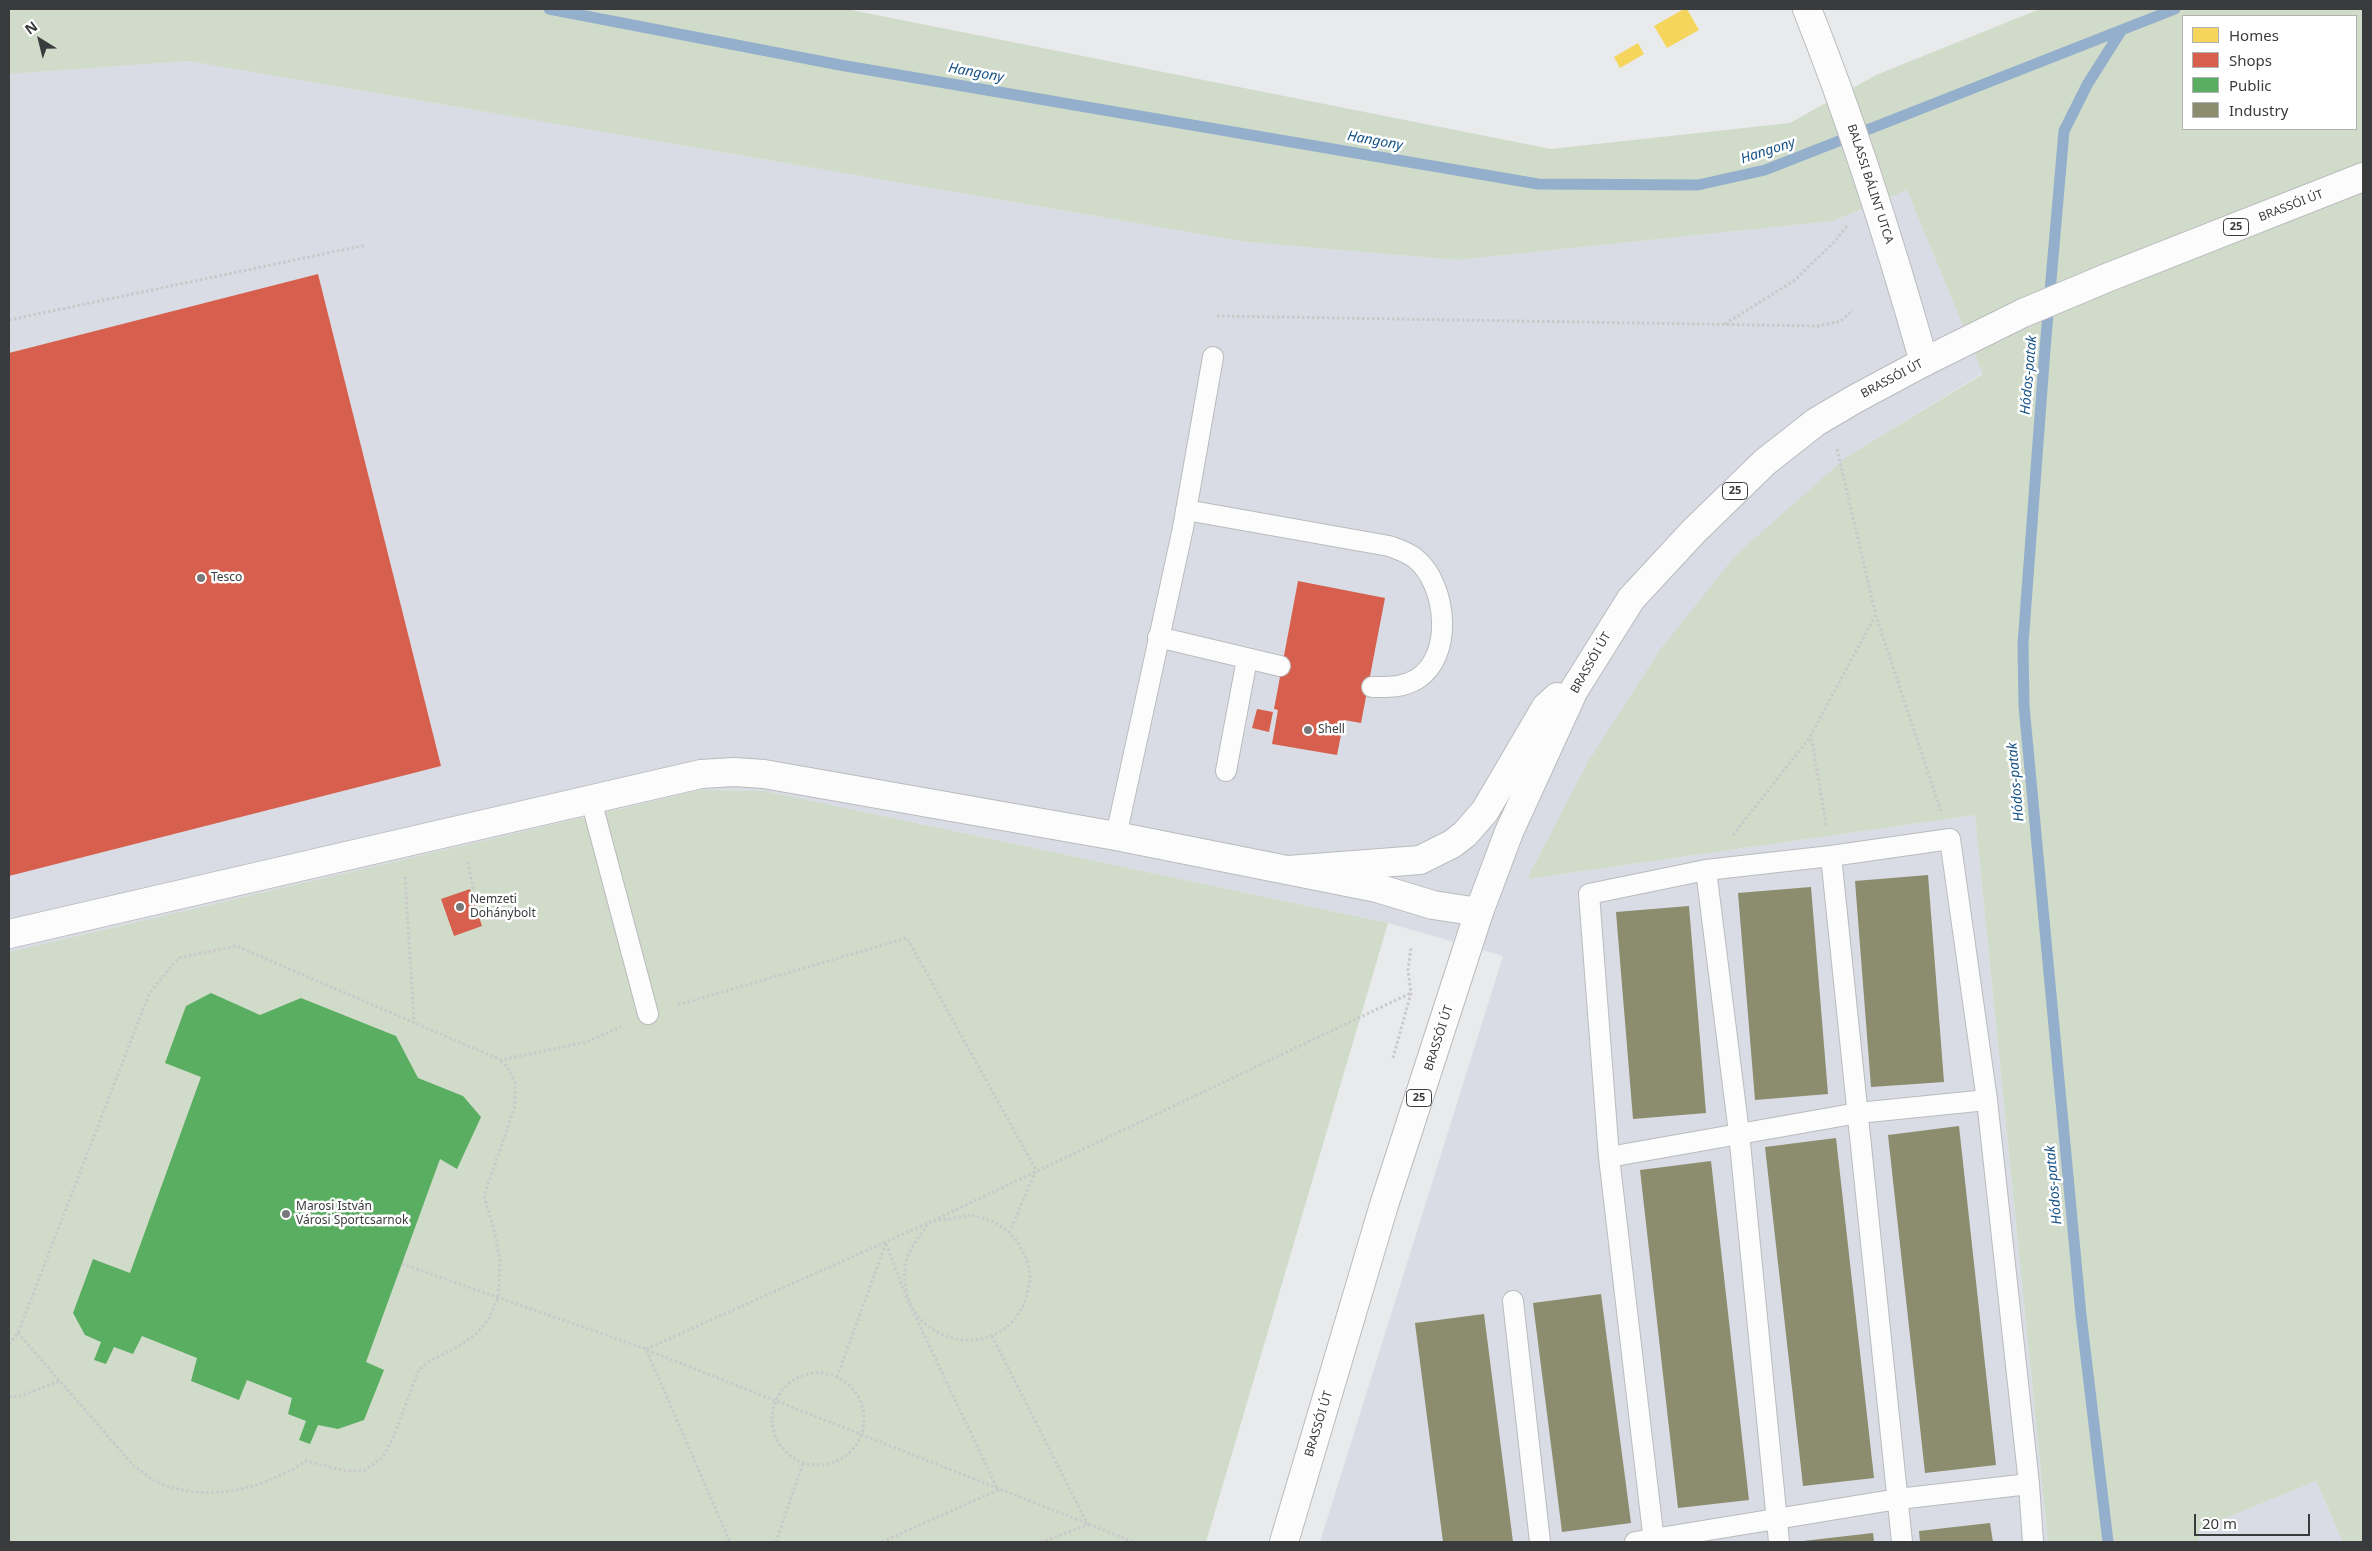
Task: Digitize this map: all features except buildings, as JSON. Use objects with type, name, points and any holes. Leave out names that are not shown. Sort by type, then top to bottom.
[{"type":"main road","name":"BALASSI BÁLINT UTCA","points":[[1807,9],[1836,82],[1872,188],[1924,362]]},
{"type":"main road","name":"BRASSÓI ÚT","points":[[1284,1542],[1384,1205],[1480,912],[1509,832],[1574,690],[1609,632],[1637,591],[1692,532],[1765,462],[1816,422],[1924,362],[2023,313],[2363,177]]},
{"type":"main road","points":[[1288,870],[1420,860],[1452,844],[1465,834],[1485,811],[1546,707],[1589,668]]},
{"type":"main road","points":[[9,934],[701,774],[734,772],[764,774],[1116,836],[1376,888],[1433,905],[1480,912]]},
{"type":"lane","points":[[1116,836],[1186,510],[1213,358]]},
{"type":"lane","points":[[1186,510],[1389,546],[1416,558],[1435,583],[1441,604],[1442,621],[1436,655],[1427,671],[1406,684],[1395,687],[1372,686]]},
{"type":"lane","points":[[1158,637],[1280,666]]},
{"type":"lane","points":[[1226,771],[1247,659]]},
{"type":"lane","points":[[591,800],[648,1014]]},
{"type":"lane","points":[[2029,1484],[1898,1499],[1648,1541],[1609,1157],[1589,894],[1706,870],[1831,856],[1950,839],[1987,1100],[2029,1484],[2033,1542]]},
{"type":"lane","points":[[1831,856],[1902,1542]]},
{"type":"lane","points":[[1706,870],[1739,1133],[1778,1542]]},
{"type":"lane","points":[[1609,1157],[1858,1113],[1987,1100]]},
{"type":"lane","points":[[1513,1301],[1540,1542]]},
{"type":"path","points":[[1725,324],[1795,280],[1834,242],[1849,223]]},
{"type":"path","points":[[9,320],[366,245]]},
{"type":"path","points":[[1217,316],[1818,326],[1841,321],[1853,310]]},
{"type":"path","points":[[1837,449],[1876,616],[1950,839]]},
{"type":"path","points":[[1706,870],[1812,735],[1876,616]]},
{"type":"path","points":[[1812,735],[1831,856]]},
{"type":"path","points":[[462,830],[478,915]]},
{"type":"path","points":[[403,843],[414,1022]]},
{"type":"path","points":[[501,1060],[586,1042],[648,1014],[907,938],[1036,1170]]},
{"type":"path","points":[[9,1344],[18,1333],[149,994],[178,958],[236,946],[501,1060],[508,1068],[515,1082],[516,1106],[484,1196],[500,1262],[498,1298],[488,1320],[476,1334],[459,1346],[428,1362],[418,1371],[393,1438],[383,1456],[365,1470],[346,1471],[306,1461],[284,1475],[257,1485],[228,1492],[204,1492],[182,1489],[155,1481],[133,1465],[18,1333]]},
{"type":"path","points":[[646,1350],[886,1243],[1411,993]]},
{"type":"path","points":[[1010,1231],[1036,1170]]},
{"type":"path","points":[[972,1215],[992,1220],[1010,1231],[1025,1255],[1029,1268],[1030,1289],[1022,1308],[1009,1324],[992,1336],[972,1341],[945,1336],[933,1331],[918,1317],[908,1299],[904,1279],[907,1258],[930,1222],[972,1215]]},
{"type":"path","points":[[886,1243],[908,1299],[998,1490]]},
{"type":"path","points":[[837,1377],[886,1243]]},
{"type":"path","points":[[402,1264],[646,1350],[1134,1542]]},
{"type":"path","points":[[992,1336],[1088,1525]]},
{"type":"path","points":[[646,1350],[730,1542]]},
{"type":"path","points":[[823,1373],[837,1377],[849,1385],[858,1395],[863,1408],[864,1422],[855,1448],[844,1457],[831,1463],[817,1466],[803,1463],[789,1456],[779,1445],[772,1431],[771,1416],[775,1401],[783,1388],[801,1376],[823,1373]]},
{"type":"path","points":[[9,1397],[20,1396],[60,1381]]},
{"type":"path","points":[[776,1542],[803,1463]]},
{"type":"path","points":[[882,1542],[998,1490]]},
{"type":"path","points":[[1041,1542],[1088,1525]]},
{"type":"shaded area","points":[[188,61],[1247,242],[1457,260],[1833,221],[1907,190],[1983,373],[1848,456],[1527,879],[1975,815],[2048,1542],[1320,1542],[1503,956],[1388,923],[765,791],[700,790],[9,952],[9,74]]},
{"type":"shaded area","points":[[2316,1481],[2343,1542],[2199,1542],[2199,1529]]},
{"type":"green space","points":[[9,9],[846,9],[1551,149],[1790,123],[1876,75],[2040,9],[2363,9],[2363,1542],[2343,1542],[2316,1481],[2199,1529],[2199,1542],[2048,1542],[1975,815],[1527,879],[1588,762],[1660,650],[1736,555],[1848,456],[1983,374],[1907,190],[1833,221],[1457,260],[1247,242],[188,61],[9,74]]},
{"type":"green space","points":[[700,790],[765,791],[1388,923],[1206,1542],[9,1542],[9,952]]},
{"type":"waterway","name":"Hangony","points":[[549,9],[840,65],[1538,184],[1698,185],[1765,170],[2175,9]]},
{"type":"waterway","name":"Hódos-patak","points":[[2108,1542],[2081,1315],[2024,706],[2023,644],[2045,349],[2064,131],[2087,85],[2121,31]]},
{"type":"place","name":"Tesco","points":[[201,578]]},
{"type":"place","name":"Shell","points":[[1308,730]]},
{"type":"place","name":"Nemzeti Dohánybolt","points":[[460,907]]},
{"type":"place","name":"Marosi István Városi Sportcsarnok","points":[[286,1214]]}]
